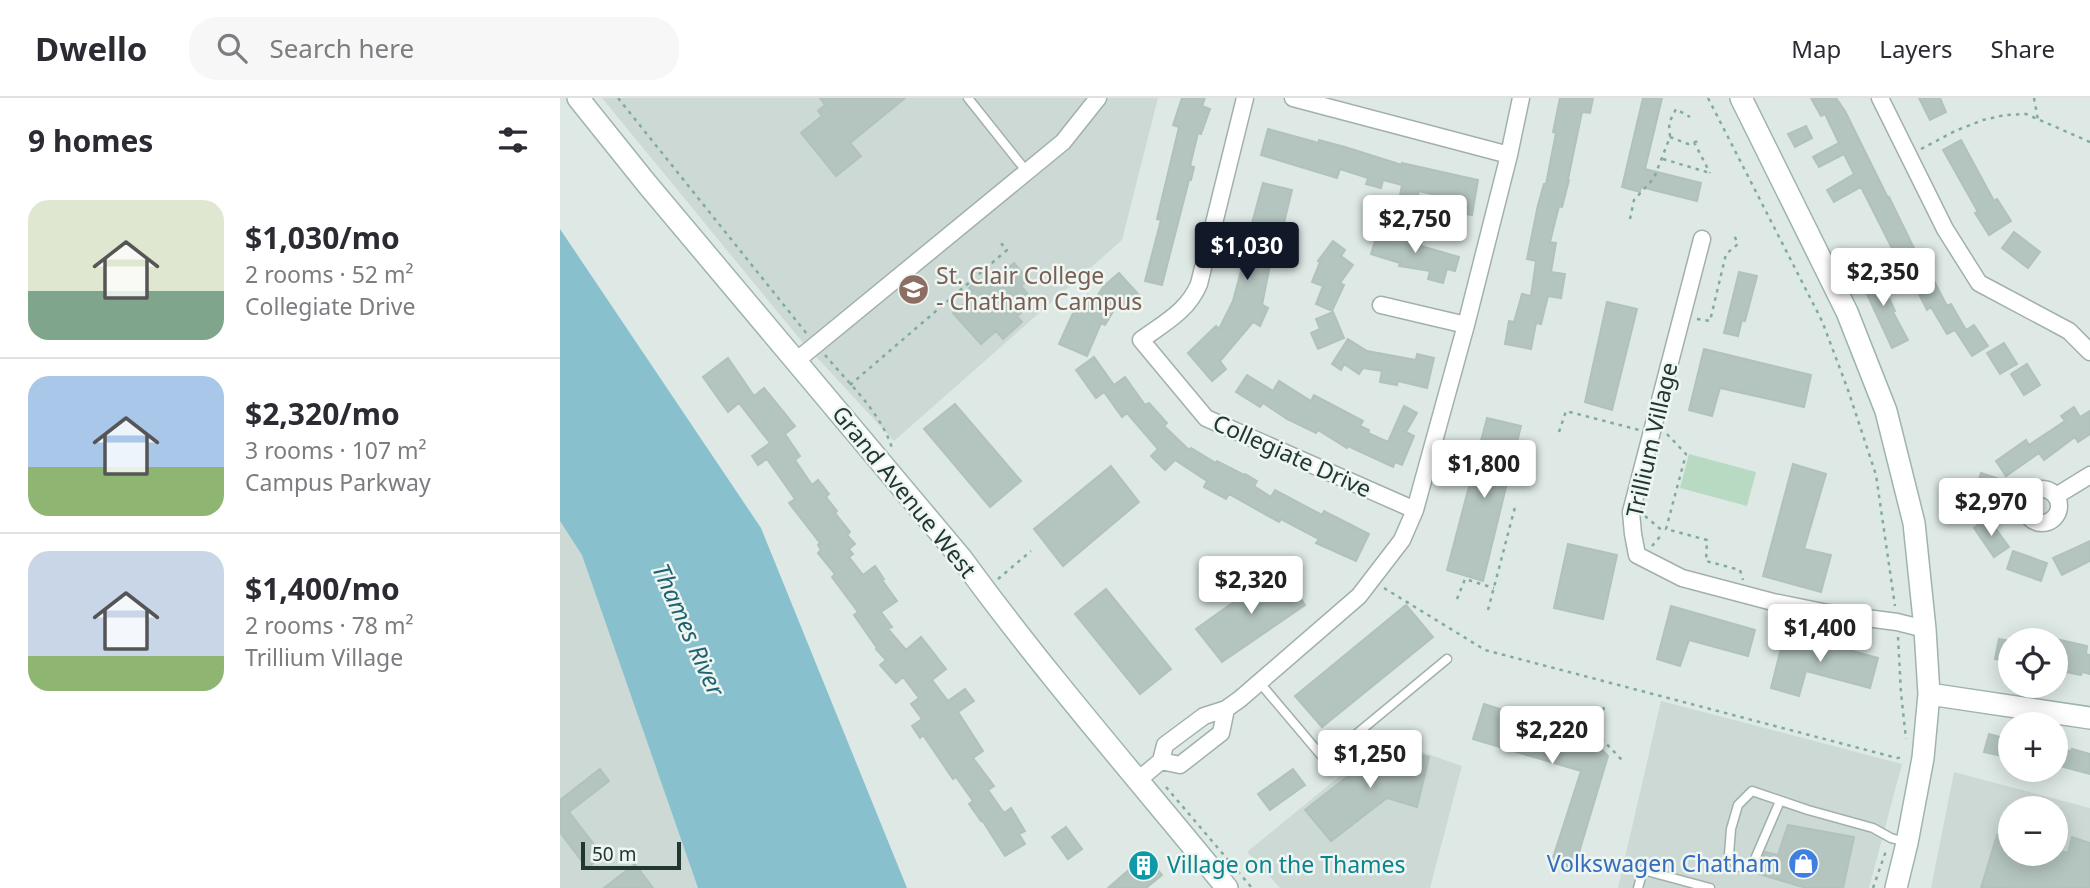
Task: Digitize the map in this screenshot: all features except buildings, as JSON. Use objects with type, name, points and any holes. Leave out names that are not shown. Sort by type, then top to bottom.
[{"type":"main road","name":"Grand Avenue West","points":[[578,98],[962,559],[1018,635],[1227,888]]},
{"type":"main road","points":[[1741,98],[1847,312],[1886,411],[1914,523],[1930,694],[1899,841],[1896,888]]},
{"type":"main road","points":[[1930,694],[2090,718]]},
{"type":"street","points":[[796,360],[1066,139],[1098,98]]},
{"type":"street","name":"Collegiate Drive","points":[[1245,98],[1194,297],[1186,307],[1141,340],[1206,418],[1415,510]]},
{"type":"street","points":[[1293,98],[1509,155]]},
{"type":"street","points":[[1138,780],[1161,761],[1166,745],[1204,716],[1226,709],[1260,683],[1359,596],[1402,540],[1415,510],[1466,326],[1521,98]]},
{"type":"street","points":[[1880,98],[1945,229],[1979,282],[2069,331],[2090,352]]},
{"type":"street","name":"Trillium Village","points":[[1637,555],[1631,512],[1702,239]]},
{"type":"street","points":[[1381,305],[1466,326]]},
{"type":"street","points":[[2056,496],[2090,475]]},
{"type":"street","points":[[1637,555],[1682,578],[1734,592],[1828,613],[1897,622],[1925,629]]},
{"type":"street","points":[[1161,761],[1180,765],[1221,733],[1226,709]]},
{"type":"lane","points":[[968,98],[1027,172]]},
{"type":"lane","points":[[1260,683],[1325,760],[1447,659]]},
{"type":"lane","points":[[1780,801],[1752,866],[1737,867],[1729,854],[1731,830],[1738,805],[1752,791],[1854,821],[1899,841]]},
{"type":"lane","points":[[1638,888],[1643,870],[1710,888]]},
{"type":"path","points":[[1372,580],[1485,650],[1897,758],[1915,757],[1906,728],[1901,693],[1897,622],[1876,475],[1822,321],[1708,98]]},
{"type":"path","points":[[2034,98],[2038,120]]},
{"type":"path","points":[[1630,219],[1634,200],[1654,178],[1662,159],[1676,109],[1690,117]]},
{"type":"path","points":[[1908,155],[1955,131],[2005,115],[2026,114],[2090,142]]},
{"type":"path","points":[[1670,137],[1688,144],[1702,140]]},
{"type":"path","points":[[1662,159],[1710,173],[1694,142]]},
{"type":"path","points":[[1691,318],[1710,321],[1726,254],[1738,244],[1733,233]]},
{"type":"path","points":[[850,385],[1007,250],[998,240]]},
{"type":"path","points":[[1559,432],[1566,411],[1639,430]]},
{"type":"path","points":[[1637,555],[1649,549],[1665,530],[1686,454],[1664,430]]},
{"type":"path","points":[[1633,506],[1665,530],[1707,540],[1706,561],[1740,570],[1743,580]]},
{"type":"path","points":[[1488,610],[1515,507]]},
{"type":"path","points":[[995,581],[1031,551]]},
{"type":"path","points":[[1457,599],[1465,579],[1494,588]]},
{"type":"path","points":[[1604,707],[1597,734],[1622,760]]},
{"type":"path","points":[[1873,888],[1899,841]]},
{"type":"shaded area","name":"St. Clair College - Chatham Campus","points":[[602,98],[1158,98],[1122,240],[894,441],[799,338]]},
{"type":"shaded area","points":[[560,521],[582,554],[698,888],[560,888]]},
{"type":"shaded area","points":[[1661,701],[1902,764],[1869,888],[1618,888]]},
{"type":"shaded area","points":[[1385,739],[1462,766],[1430,888],[1280,888],[1247,852]]},
{"type":"shaded area","points":[[1954,772],[2045,796],[1998,796],[1998,866],[2068,866],[2068,802],[2090,808],[2090,888],[1931,888]]},
{"type":"green space","points":[[1689,454],[1756,472],[1747,506],[1680,488]]},
{"type":"water","name":"Thames River","points":[[560,229],[761,528],[907,888],[698,888],[582,555],[560,521]]},
{"type":"place","name":"St. Clair College - Chatham Campus","points":[[913,289]]},
{"type":"place","name":"Volkswagen Chatham","points":[[1803,864]]},
{"type":"place","name":"Village on the Thames","points":[[1144,865]]}]
